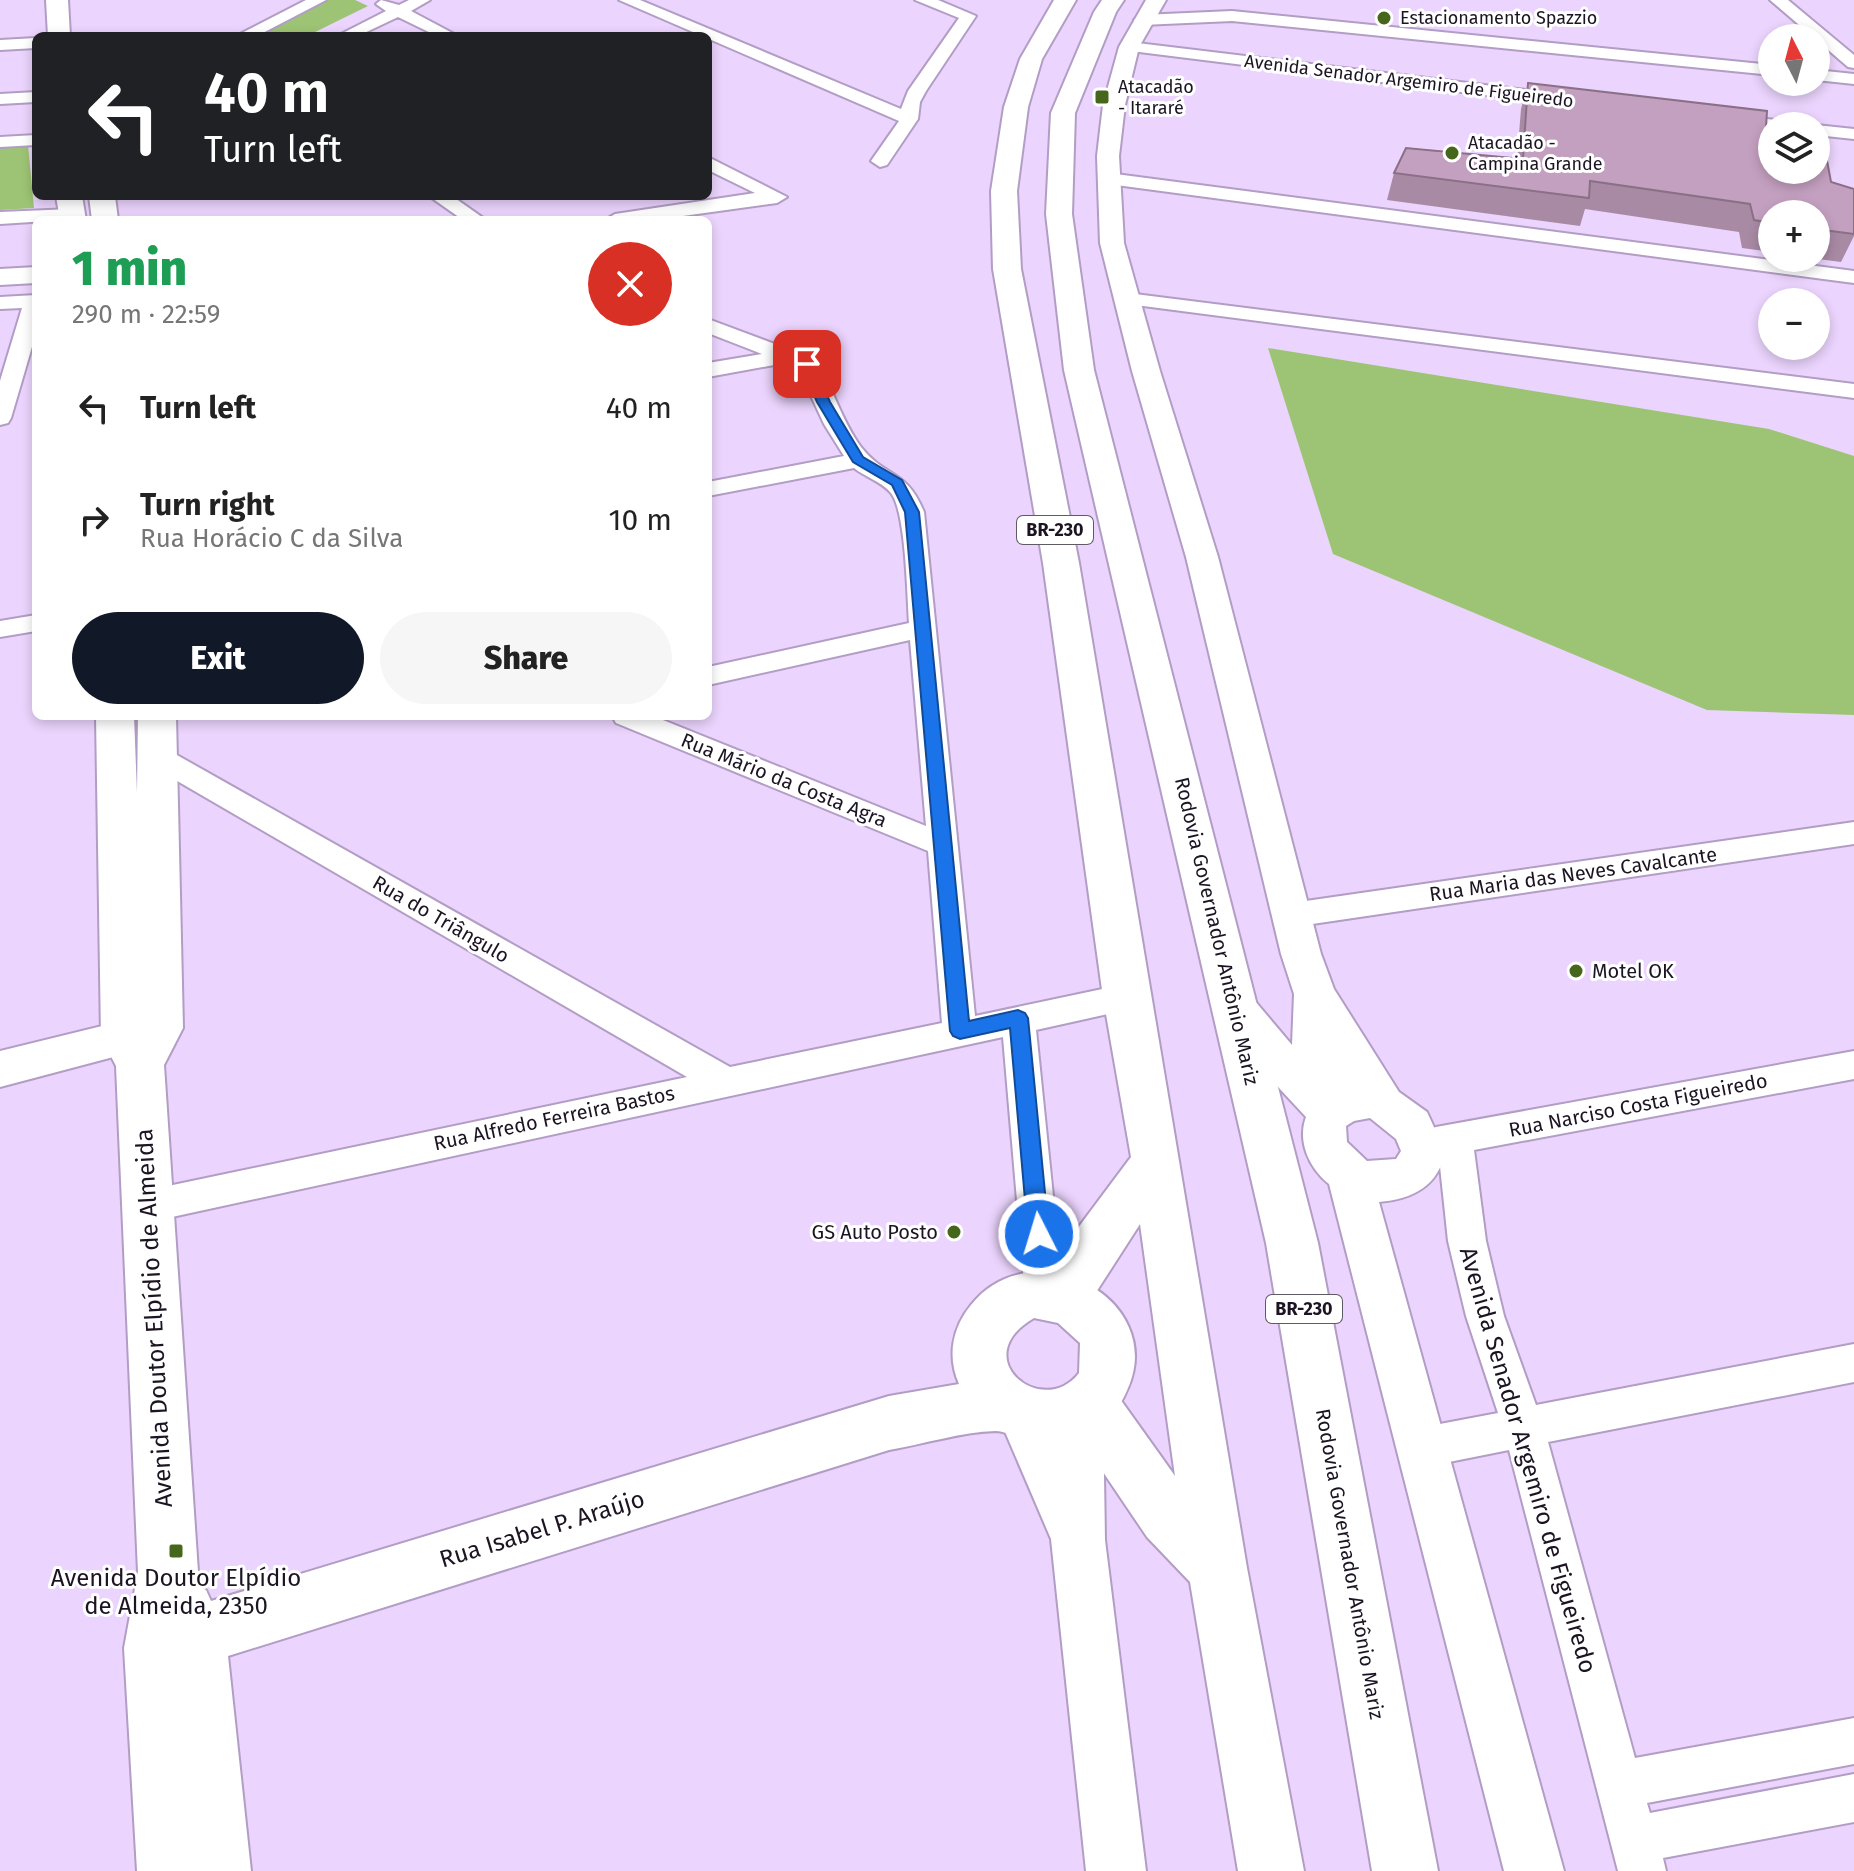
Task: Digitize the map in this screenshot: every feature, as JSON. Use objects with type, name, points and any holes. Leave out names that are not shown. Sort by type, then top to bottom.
[{"type":"main road","points":[[57,0],[59,32]]},
{"type":"main road","name":"BR-230","points":[[1065,0],[1031,59],[1016,107],[1004,191],[1007,269],[1061,563],[1217,1568],[1271,1871]]},
{"type":"main road","name":"Rodovia Governador Antônio Mariz","points":[[1113,0],[1063,113],[1059,214],[1079,370],[1175,753],[1292,1243],[1405,1871]]},
{"type":"main road","name":"Avenida Doutor Elpídio de Almeida","points":[[115,720],[141,1044],[168,1572],[175,1642],[218,1871]]},
{"type":"main road","name":"Avenida Doutor Elpídio de Almeida","points":[[141,1044],[158,736]]},
{"type":"main road","points":[[1054,1296],[1156,1161]]},
{"type":"main road","points":[[889,1423],[1014,1408],[1051,1416],[1084,1406],[1103,1384],[1109,1367],[1109,1350],[1104,1333],[1094,1318],[1054,1296],[1028,1294],[996,1310],[985,1324],[979,1340],[981,1375],[991,1391],[1014,1408]]},
{"type":"main road","points":[[889,1423],[978,1357]]},
{"type":"main road","points":[[1084,1406],[1168,1516],[1217,1568]]},
{"type":"main road","name":"Rua Isabel P. Araújo","points":[[175,1642],[889,1423]]},
{"type":"main road","name":"Avenida Doutor Elpídio de Almeida","points":[[170,1871],[175,1642]]},
{"type":"street","points":[[252,32],[318,0]]},
{"type":"street","points":[[374,0],[442,32]]},
{"type":"street","points":[[353,32],[422,0]]},
{"type":"street","points":[[627,0],[701,32]]},
{"type":"street","points":[[880,161],[909,119],[911,102],[917,91],[968,16],[923,0]]},
{"type":"street","points":[[1156,0],[1142,20],[1126,54],[1111,122],[1108,179],[1112,243],[1202,557],[1292,915],[1315,994],[1383,1103]]},
{"type":"street","points":[[1196,0],[1232,16]]},
{"type":"street","points":[[1778,0],[1854,63]]},
{"type":"street","points":[[1142,20],[1232,16],[1758,69]]},
{"type":"street","points":[[712,37],[909,119]]},
{"type":"street","points":[[0,45],[32,43]]},
{"type":"street","name":"Avenida Senador Argemiro de Figueiredo","points":[[1126,54],[1582,101]]},
{"type":"street","points":[[1830,76],[1854,79]]},
{"type":"street","points":[[0,99],[32,97]]},
{"type":"street","points":[[1707,117],[1758,123]]},
{"type":"street","points":[[1830,131],[1854,134]]},
{"type":"street","points":[[0,142],[32,140]]},
{"type":"street","points":[[646,216],[779,199],[712,165]]},
{"type":"street","points":[[1108,179],[1854,277]]},
{"type":"street","points":[[445,200],[470,216]]},
{"type":"street","points":[[0,218],[71,210]]},
{"type":"street","points":[[0,277],[32,275]]},
{"type":"street","points":[[1127,299],[1854,391]]},
{"type":"street","points":[[0,303],[32,301]]},
{"type":"street","points":[[0,418],[32,311]]},
{"type":"street","points":[[712,327],[807,364],[823,402],[858,460],[898,483],[907,497],[912,512],[960,1031]]},
{"type":"street","points":[[712,369],[787,356]]},
{"type":"street","points":[[712,488],[858,460]]},
{"type":"street","points":[[0,629],[32,624]]},
{"type":"street","points":[[712,675],[921,629]]},
{"type":"street","name":"Rua Mário da Costa Agra","points":[[636,720],[941,844]]},
{"type":"street","name":"Rua do Triângulo","points":[[158,736],[724,1081]]},
{"type":"street","name":"Rua Maria das Neves Cavalcante","points":[[1292,915],[1854,833]]},
{"type":"street","points":[[1315,994],[1313,1050],[1334,1109]]},
{"type":"street","name":"Rua Alfredo Ferreira Bastos","points":[[149,1206],[1126,997]]},
{"type":"street","points":[[1234,1006],[1253,1032],[1334,1109]]},
{"type":"street","points":[[1018,1018],[1054,1296]]},
{"type":"street","points":[[0,1069],[141,1044]]},
{"type":"street","name":"Rua Narciso Costa Figueiredo","points":[[1427,1154],[1854,1065]]},
{"type":"street","points":[[1358,1100],[1383,1103],[1413,1123],[1427,1154],[1377,1183],[1349,1174],[1337,1165],[1323,1143],[1322,1131],[1334,1109],[1358,1100]]},
{"type":"street","points":[[1369,1251],[1427,1154]]},
{"type":"street","name":"Avenida Senador Argemiro de Figueiredo","points":[[1427,1154],[1467,1241],[1485,1316],[1524,1428],[1637,1856]]},
{"type":"street","points":[[1349,1174],[1424,1447],[1534,1871]]},
{"type":"street","points":[[1424,1447],[1854,1363]]},
{"type":"street","points":[[1084,1406],[1078,1540],[1116,1871]]},
{"type":"street","points":[[1014,1408],[1078,1540]]},
{"type":"street","points":[[1617,1785],[1854,1741]]},
{"type":"street","points":[[1637,1856],[1854,1798]]},
{"type":"green space","points":[[322,0],[355,0],[368,6],[315,32],[257,32]]},
{"type":"green space","points":[[28,145],[34,208],[0,210],[0,146]]},
{"type":"green space","points":[[1268,348],[1769,429],[1854,456],[1854,715],[1707,710],[1333,554]]},
{"type":"building","points":[[1528,83],[1767,111],[1758,112],[1758,184],[1830,184],[1830,177],[1831,182],[1854,189],[1854,234],[1830,231],[1830,200],[1758,200],[1758,221],[1754,220],[1750,204],[1590,181],[1589,198],[1394,173],[1406,148],[1523,159]]},
{"type":"place","name":"Estacionamento Spazzio","points":[[1384,18]]},
{"type":"place","name":"Atacadão - Itararé","points":[[1102,97]]},
{"type":"place","name":"Atacadão - Campina Grande","points":[[1452,153]]},
{"type":"place","name":"Motel OK","points":[[1576,971]]},
{"type":"place","name":"GS Auto Posto","points":[[954,1232]]},
{"type":"place","name":"Avenida Doutor Elpídio de Almeida, 2350","points":[[176,1551]]},
{"type":"route","points":[[807,364],[823,402],[858,460],[898,483],[912,512],[960,1031],[1018,1018],[1039,1234]]}]
